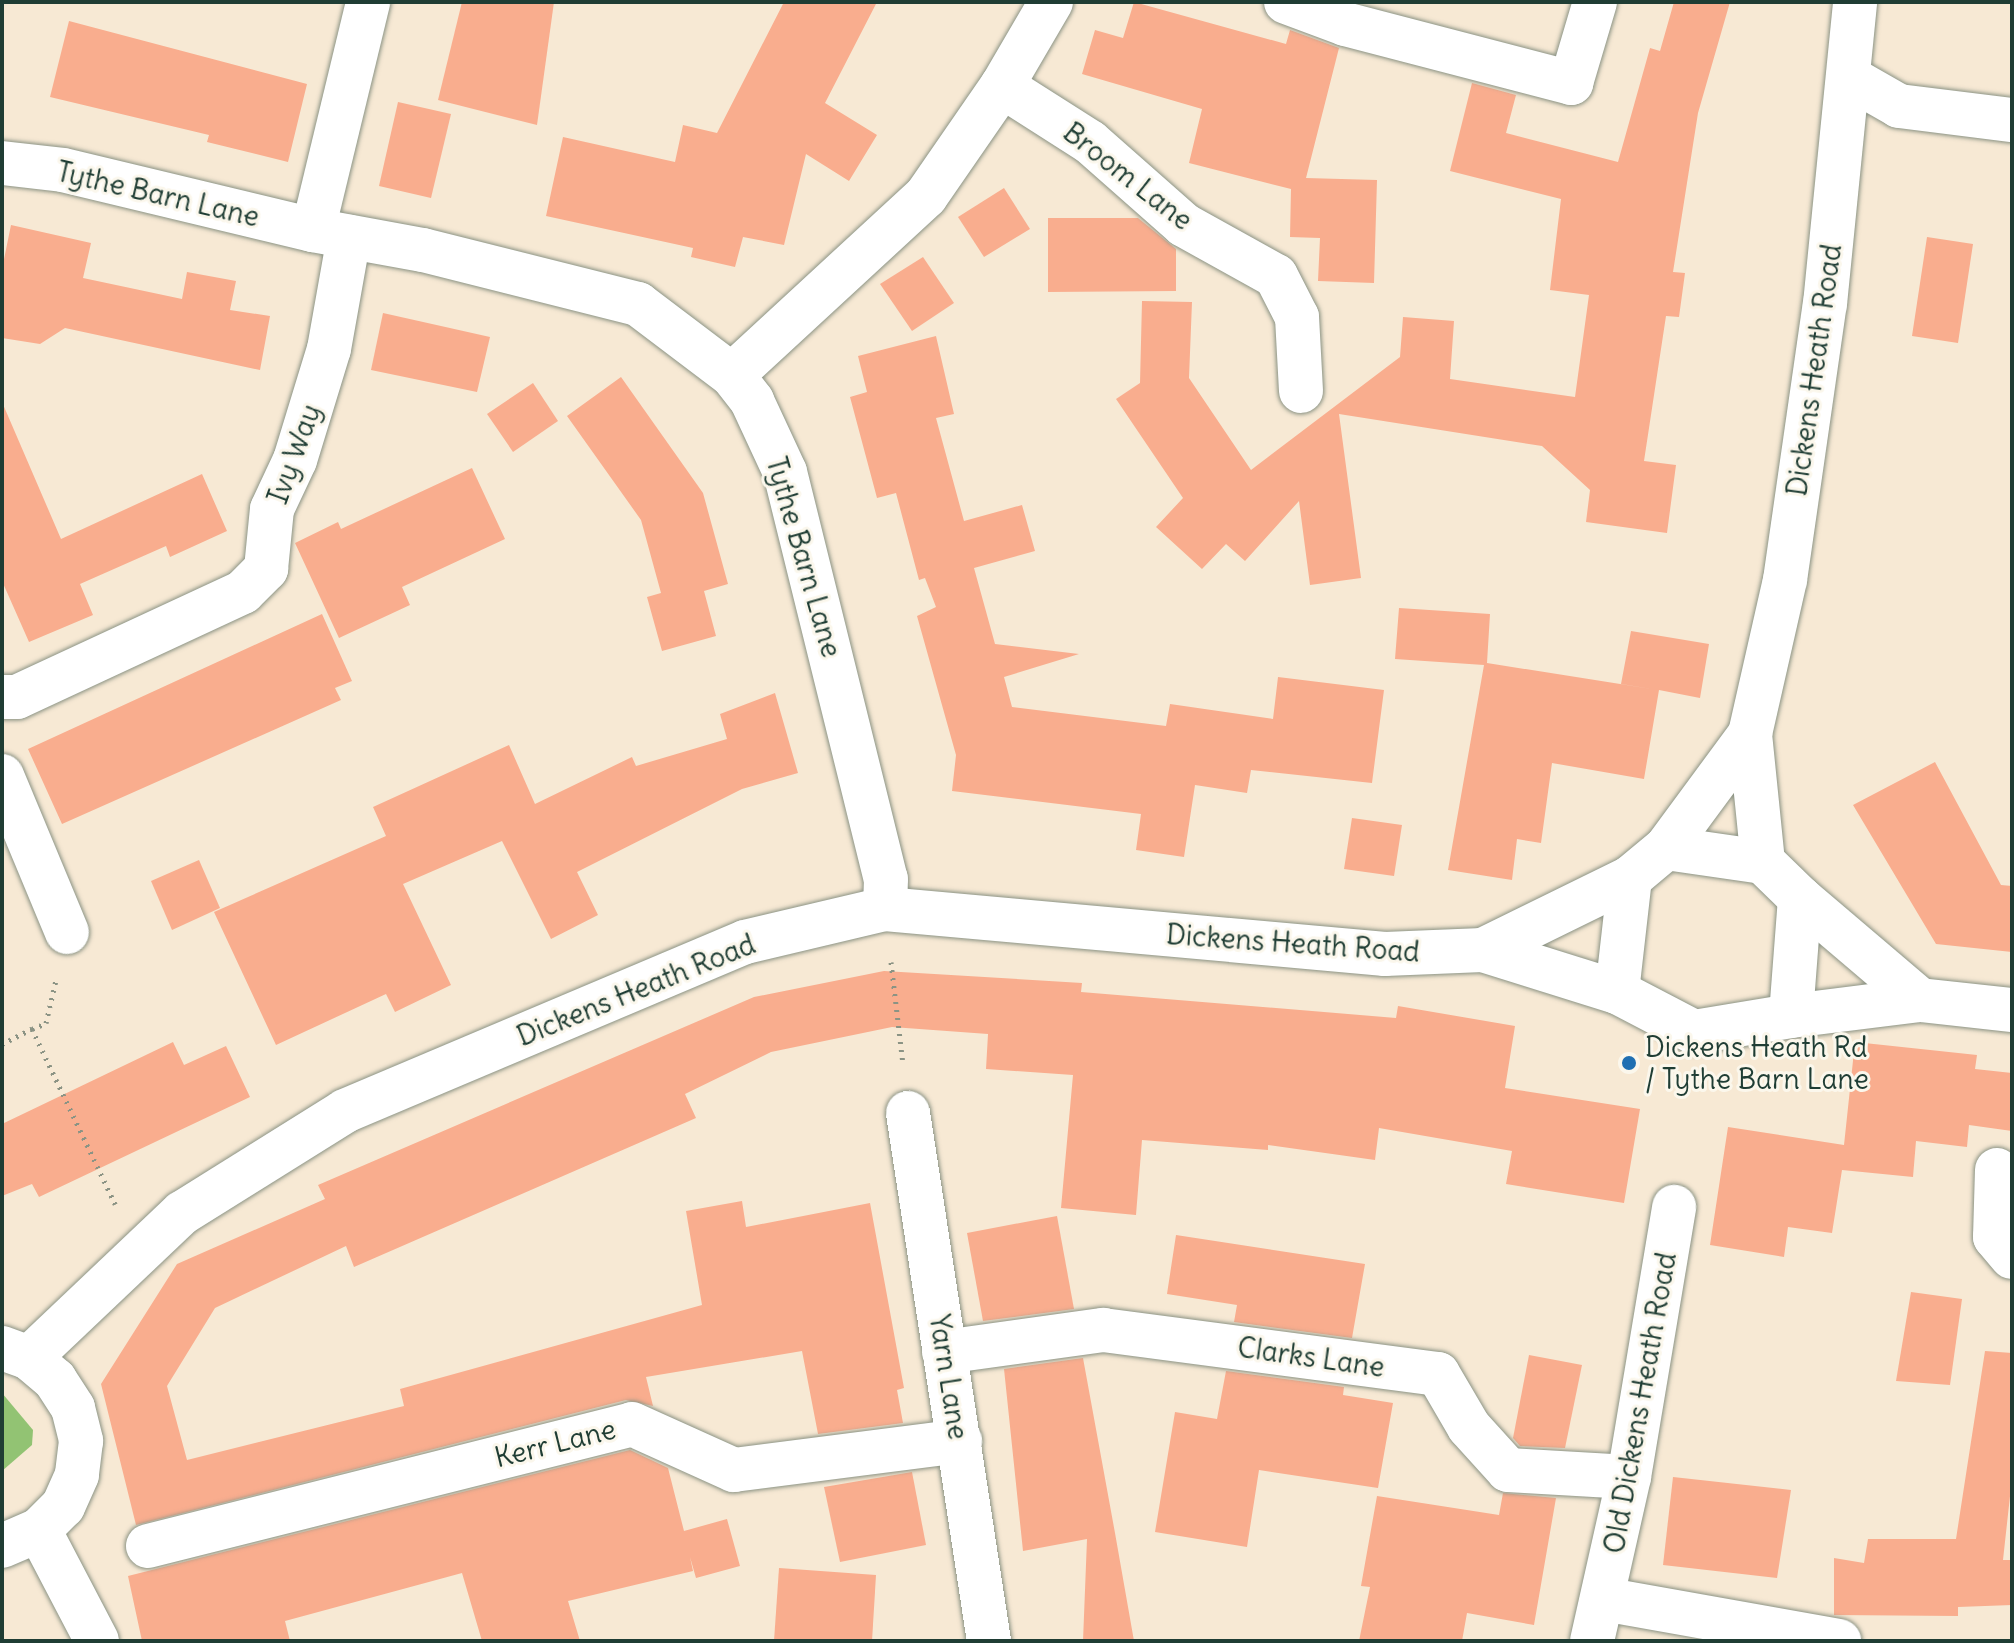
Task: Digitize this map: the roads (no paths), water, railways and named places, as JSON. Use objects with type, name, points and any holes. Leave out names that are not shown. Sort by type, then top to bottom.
[{"type":"street","points":[[331,233],[368,2]]},
{"type":"street","points":[[732,375],[926,196],[1002,86],[1051,2]]},
{"type":"street","points":[[1286,2],[1345,24],[1571,83],[1595,2]]},
{"type":"street","name":"Dickens Heath Road","points":[[1763,862],[1750,734],[1785,580],[1825,304],[1850,78],[1855,2]]},
{"type":"street","points":[[1850,78],[1899,106],[2012,120]]},
{"type":"street","name":"Broom Lane","points":[[1002,86],[1090,142],[1184,225],[1276,276],[1297,317],[1301,391]]},
{"type":"street","name":"Tythe Barn Lane","points":[[2,163],[63,170],[331,233],[423,250],[638,304],[732,375],[752,401],[785,472],[886,879],[885,909]]},
{"type":"street","name":"Ivy Way","points":[[2,697],[17,697],[243,592],[266,569],[272,509],[295,460],[329,349],[331,233]]},
{"type":"street","name":"Dickens Heath Road","points":[[1666,848],[1750,734]]},
{"type":"street","points":[[2,776],[67,932]]},
{"type":"street","points":[[1920,1000],[1800,898],[1763,862],[1666,848],[1630,878],[1617,992],[1694,1032],[1920,1000],[2012,1010]]},
{"type":"street","name":"Dickens Heath Road","points":[[1483,950],[1630,878]]},
{"type":"street","points":[[1791,1016],[1800,898]]},
{"type":"street","name":"Dickens Heath Road","points":[[16,1353],[182,1213],[345,1111],[745,942],[885,909],[1385,954],[1483,950],[1617,992]]},
{"type":"street","name":"Yarn Lane","points":[[908,1113],[989,1641]]},
{"type":"street","points":[[1997,1170],[1995,1237],[2012,1257]]},
{"type":"street","name":"Old Dickens Heath Road","points":[[1592,1641],[1629,1477],[1674,1207]]},
{"type":"street","name":"Clarks Lane","points":[[944,1352],[1103,1330],[1438,1374],[1469,1427],[1508,1470],[1629,1477]]},
{"type":"street","points":[[16,1353],[55,1380],[67,1399],[81,1441],[77,1475],[63,1506],[21,1538],[97,1641]]},
{"type":"street","name":"Kerr Lane","points":[[148,1546],[632,1424],[734,1470],[960,1441]]},
{"type":"street","points":[[1603,1599],[1839,1641]]},
{"type":"place","name":"Dickens Heath Rd / Tythe Barn Lane","points":[[1629,1063]]}]
